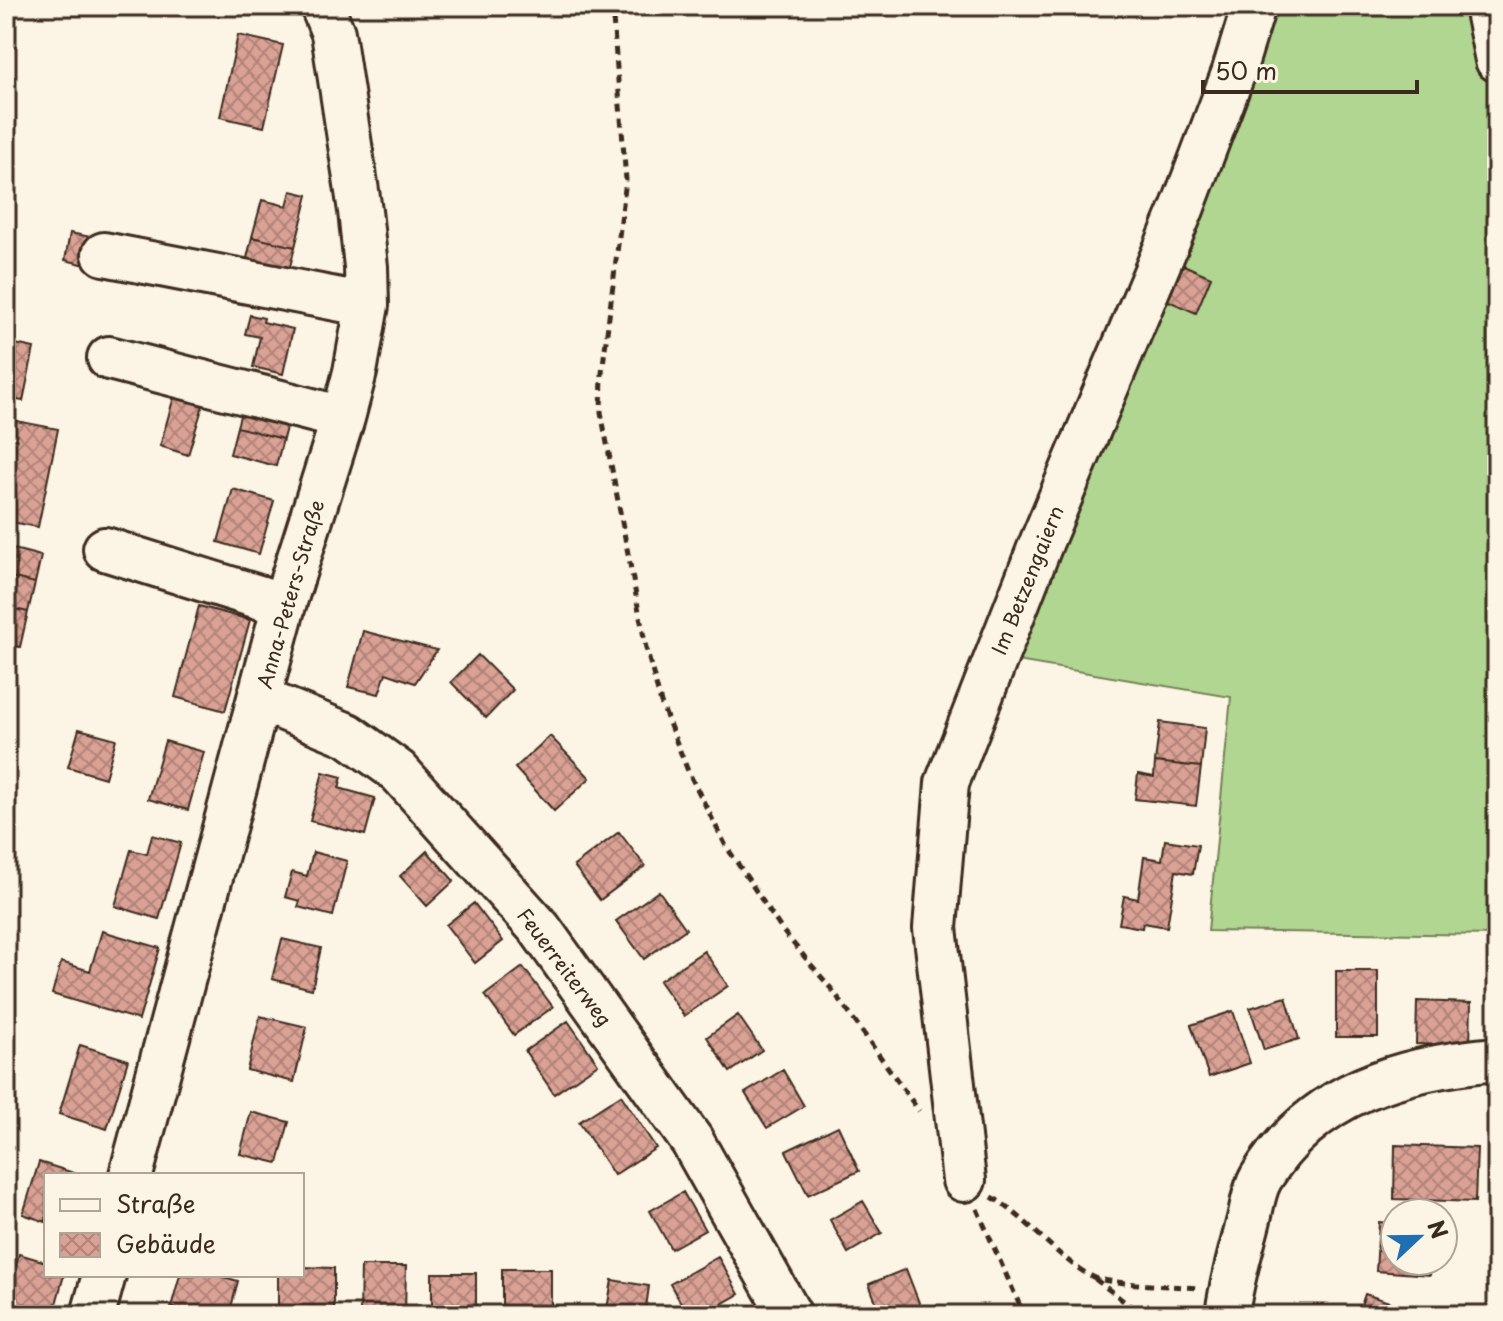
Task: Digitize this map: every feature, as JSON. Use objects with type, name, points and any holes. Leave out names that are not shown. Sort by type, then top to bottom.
[{"type":"street","name":"Anna-Peters-Straße","points":[[132,1173],[284,605],[343,418],[367,305],[366,267],[333,33],[322,6]]},
{"type":"street","name":"Im Betzengaiern","points":[[964,1180],[935,928],[947,783],[1042,541],[1182,209],[1233,74],[1254,6]]},
{"type":"street","points":[[1486,6],[1497,60]]},
{"type":"street","points":[[104,254],[367,305]]},
{"type":"street","points":[[109,358],[343,418]]},
{"type":"street","points":[[105,549],[284,605]]},
{"type":"street","name":"Feuerreiterweg","points":[[260,699],[348,735],[398,771],[540,929],[692,1141],[790,1315]]},
{"type":"street","points":[[1229,1303],[1259,1181],[1290,1138],[1338,1102],[1385,1079],[1459,1062],[1497,1059]]},
{"type":"street","points":[[93,1315],[103,1277]]},
{"type":"path","points":[[612,6],[626,180],[602,373],[601,412],[661,703],[688,771],[726,846],[782,930],[834,992],[923,1116]]},
{"type":"path","points":[[964,1180],[1008,1206],[1053,1248],[1142,1315]]},
{"type":"path","points":[[964,1180],[1024,1315]]},
{"type":"path","points":[[1095,1278],[1229,1303]]},
{"type":"green space","points":[[1260,6],[1497,6],[1497,935],[1208,931],[1231,697],[1005,659]]},
{"type":"building","points":[[238,35],[283,45],[264,127],[220,117]]},
{"type":"building","points":[[291,191],[308,195],[295,247],[252,237],[262,200],[287,206]]},
{"type":"building","points":[[70,233],[96,238],[90,266],[65,260]]},
{"type":"building","points":[[252,237],[295,247],[285,286],[243,275]]},
{"type":"building","points":[[1179,263],[1211,277],[1196,313],[1164,299]]},
{"type":"building","points":[[250,315],[264,318],[263,322],[293,329],[283,374],[253,367],[260,337],[245,334]]},
{"type":"building","points":[[6,342],[34,348],[23,401],[6,398]]},
{"type":"building","points":[[175,393],[204,402],[188,455],[160,446]]},
{"type":"building","points":[[244,400],[290,412],[283,439],[237,427]]},
{"type":"building","points":[[6,419],[58,429],[38,527],[6,521]]},
{"type":"building","points":[[237,427],[283,439],[276,466],[230,454]]},
{"type":"building","points":[[233,489],[274,501],[259,554],[218,542]]},
{"type":"building","points":[[6,547],[41,556],[35,583],[6,576]]},
{"type":"building","points":[[6,576],[35,583],[28,612],[6,607]]},
{"type":"building","points":[[199,606],[250,620],[225,711],[175,697]]},
{"type":"building","points":[[6,607],[28,612],[20,647],[6,644]]},
{"type":"building","points":[[363,631],[437,650],[415,683],[386,673],[379,694],[348,687]]},
{"type":"building","points":[[478,655],[513,690],[486,718],[451,682]]},
{"type":"building","points":[[1160,722],[1205,728],[1201,767],[1155,762]]},
{"type":"building","points":[[79,729],[116,739],[105,778],[68,767]]},
{"type":"building","points":[[550,736],[590,778],[554,811],[515,768]]},
{"type":"building","points":[[165,741],[204,752],[188,810],[148,799]]},
{"type":"building","points":[[1155,762],[1201,767],[1196,806],[1135,799],[1138,774],[1154,777]]},
{"type":"building","points":[[323,772],[342,777],[339,788],[375,798],[365,835],[310,821]]},
{"type":"building","points":[[619,832],[645,866],[600,900],[574,866]]},
{"type":"building","points":[[152,835],[181,843],[159,919],[115,906],[131,850],[147,854]]},
{"type":"building","points":[[1165,840],[1198,845],[1193,874],[1176,871],[1167,927],[1143,923],[1142,928],[1119,924],[1124,896],[1138,899],[1144,857],[1162,860]]},
{"type":"building","points":[[427,851],[454,881],[427,906],[400,876]]},
{"type":"building","points":[[313,852],[347,861],[333,916],[298,907],[300,901],[285,897],[292,872],[307,876]]},
{"type":"building","points":[[659,891],[686,929],[644,959],[616,921]]},
{"type":"building","points":[[474,903],[503,941],[475,963],[446,925]]},
{"type":"building","points":[[102,931],[160,948],[139,1020],[52,994],[61,962],[90,971]]},
{"type":"building","points":[[282,939],[321,948],[312,989],[272,979]]},
{"type":"building","points":[[704,951],[728,986],[684,1016],[659,981]]},
{"type":"building","points":[[523,967],[553,1007],[514,1035],[485,995]]},
{"type":"building","points":[[1336,971],[1378,971],[1378,1037],[1336,1037]]},
{"type":"building","points":[[1286,997],[1299,1039],[1264,1050],[1250,1008]]},
{"type":"building","points":[[1417,1001],[1471,1003],[1470,1046],[1416,1044]]},
{"type":"building","points":[[1233,1011],[1250,1063],[1209,1077],[1191,1025]]},
{"type":"building","points":[[738,1015],[762,1050],[730,1072],[707,1037]]},
{"type":"building","points":[[260,1016],[307,1027],[294,1082],[247,1070]]},
{"type":"building","points":[[568,1021],[598,1064],[554,1094],[525,1051]]},
{"type":"building","points":[[80,1045],[128,1060],[107,1129],[59,1114]]},
{"type":"building","points":[[783,1070],[804,1106],[767,1128],[745,1093]]},
{"type":"building","points":[[621,1095],[656,1148],[614,1175],[579,1122]]},
{"type":"building","points":[[251,1112],[289,1122],[278,1163],[240,1154]]},
{"type":"building","points":[[838,1126],[859,1171],[808,1195],[786,1151]]},
{"type":"building","points":[[1395,1145],[1477,1148],[1475,1202],[1459,1201],[1459,1197],[1394,1197]]},
{"type":"building","points":[[39,1162],[74,1173],[44,1173],[44,1221],[23,1214]]},
{"type":"building","points":[[683,1192],[705,1230],[671,1249],[650,1211]]},
{"type":"building","points":[[863,1201],[882,1233],[848,1253],[830,1220]]},
{"type":"building","points":[[1379,1222],[1379,1271],[1376,1271]]},
{"type":"building","points":[[19,1254],[44,1261],[44,1277],[63,1277],[53,1315],[6,1315],[6,1301]]},
{"type":"building","points":[[718,1257],[739,1294],[702,1315],[688,1315],[670,1284]]},
{"type":"building","points":[[361,1266],[406,1266],[405,1315],[360,1315]]},
{"type":"building","points":[[304,1267],[334,1268],[334,1315],[278,1315],[278,1277],[304,1277]]},
{"type":"building","points":[[502,1269],[551,1269],[551,1315],[502,1315]]},
{"type":"building","points":[[906,1269],[923,1313],[881,1315],[869,1284]]},
{"type":"building","points":[[432,1273],[476,1273],[476,1315],[432,1315]]},
{"type":"building","points":[[179,1277],[224,1277],[238,1281],[229,1315],[198,1315],[171,1307]]},
{"type":"building","points":[[612,1280],[649,1286],[645,1315],[606,1315]]},
{"type":"building","points":[[1365,1294],[1425,1314],[1358,1315]]}]
